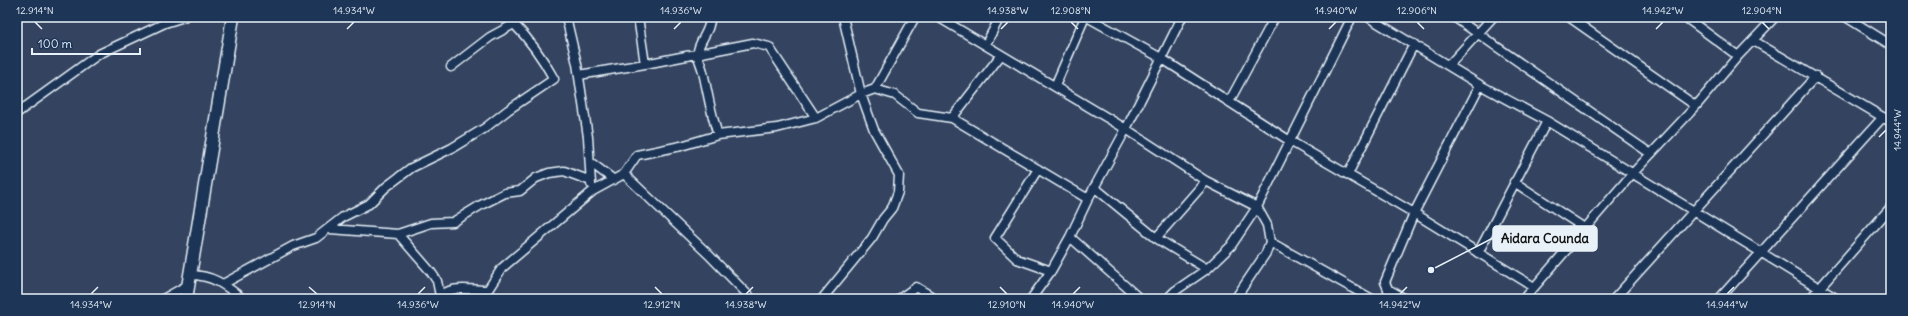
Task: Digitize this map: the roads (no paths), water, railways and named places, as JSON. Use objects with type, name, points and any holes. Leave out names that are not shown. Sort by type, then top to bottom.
[{"type":"main road","points":[[186,299],[233,17]]},
{"type":"street","points":[[17,113],[99,54],[166,23],[184,17]]},
{"type":"street","points":[[566,17],[579,75],[588,137],[593,191]]},
{"type":"street","points":[[638,17],[645,64]]},
{"type":"street","points":[[710,17],[710,24],[700,44],[698,54],[703,71],[710,111],[718,135]]},
{"type":"street","points":[[822,299],[872,238],[883,219],[892,208],[898,192],[899,175],[874,130],[861,94],[844,17]]},
{"type":"street","points":[[875,89],[915,17]]},
{"type":"street","points":[[938,17],[986,44],[1001,55],[1126,129],[1206,181],[1257,207],[1267,225],[1270,242],[1266,253],[1235,299]]},
{"type":"street","points":[[986,44],[1000,17]]},
{"type":"street","points":[[1055,86],[1086,17],[1161,58],[1290,141],[1414,213],[1534,287]]},
{"type":"street","points":[[1032,299],[1052,271],[1182,17]]},
{"type":"street","points":[[1229,102],[1275,17]]},
{"type":"street","points":[[1167,299],[1175,291],[1207,269],[1231,246],[1257,207],[1352,17]]},
{"type":"street","points":[[1368,17],[1480,84],[1547,121],[1837,299]]},
{"type":"street","points":[[1454,17],[1651,154]]},
{"type":"street","points":[[1449,65],[1493,17]]},
{"type":"street","points":[[1569,17],[1696,106]]},
{"type":"street","points":[[1685,17],[1738,56]]},
{"type":"street","points":[[1524,299],[1586,230],[1633,173],[1696,106],[1738,56],[1754,41],[1775,17]]},
{"type":"street","points":[[1846,17],[1891,45]]},
{"type":"street","points":[[223,284],[293,246],[316,238],[330,229],[343,217],[369,204],[386,187],[411,168],[452,148],[486,128],[508,110],[554,79],[547,65],[524,34],[514,24],[490,37],[451,67]]},
{"type":"street","points":[[1754,41],[1816,76],[1891,122]]},
{"type":"street","points":[[579,75],[753,43],[768,47],[816,118]]},
{"type":"street","points":[[1348,174],[1414,44]]},
{"type":"street","points":[[952,118],[1001,55]]},
{"type":"street","points":[[1614,299],[1816,76]]},
{"type":"street","points":[[1389,299],[1388,289],[1385,282],[1414,213],[1480,84]]},
{"type":"street","points":[[482,299],[502,268],[593,191],[624,174],[637,154],[681,146],[718,135],[777,128],[816,118],[861,94],[875,89],[895,95],[918,112],[952,118],[1088,199]]},
{"type":"street","points":[[1719,299],[1883,117]]},
{"type":"street","points":[[1478,253],[1547,121]]},
{"type":"street","points":[[590,162],[614,180]]},
{"type":"street","points":[[1038,169],[995,238],[1017,259],[1052,271]]},
{"type":"street","points":[[330,229],[398,234],[431,223],[453,222],[480,205],[505,193],[520,191],[536,178],[549,173],[564,171],[591,181]]},
{"type":"street","points":[[624,174],[708,254],[752,299]]},
{"type":"street","points":[[1156,238],[1206,181]]},
{"type":"street","points":[[1514,182],[1586,230]]},
{"type":"street","points":[[1094,187],[1156,238],[1207,269]]},
{"type":"street","points":[[1810,299],[1891,207]]},
{"type":"street","points":[[398,234],[431,272],[437,282],[439,298],[459,288],[487,290]]},
{"type":"street","points":[[1070,237],[1140,299]]},
{"type":"street","points":[[1270,242],[1372,299]]},
{"type":"street","points":[[163,299],[189,280],[204,275],[223,284],[243,299]]},
{"type":"street","points":[[899,299],[916,287],[936,299]]},
{"type":"street","points":[[1388,289],[1405,299]]},
{"type":"place","name":"Aidara Counda","points":[[1431,270]]}]
